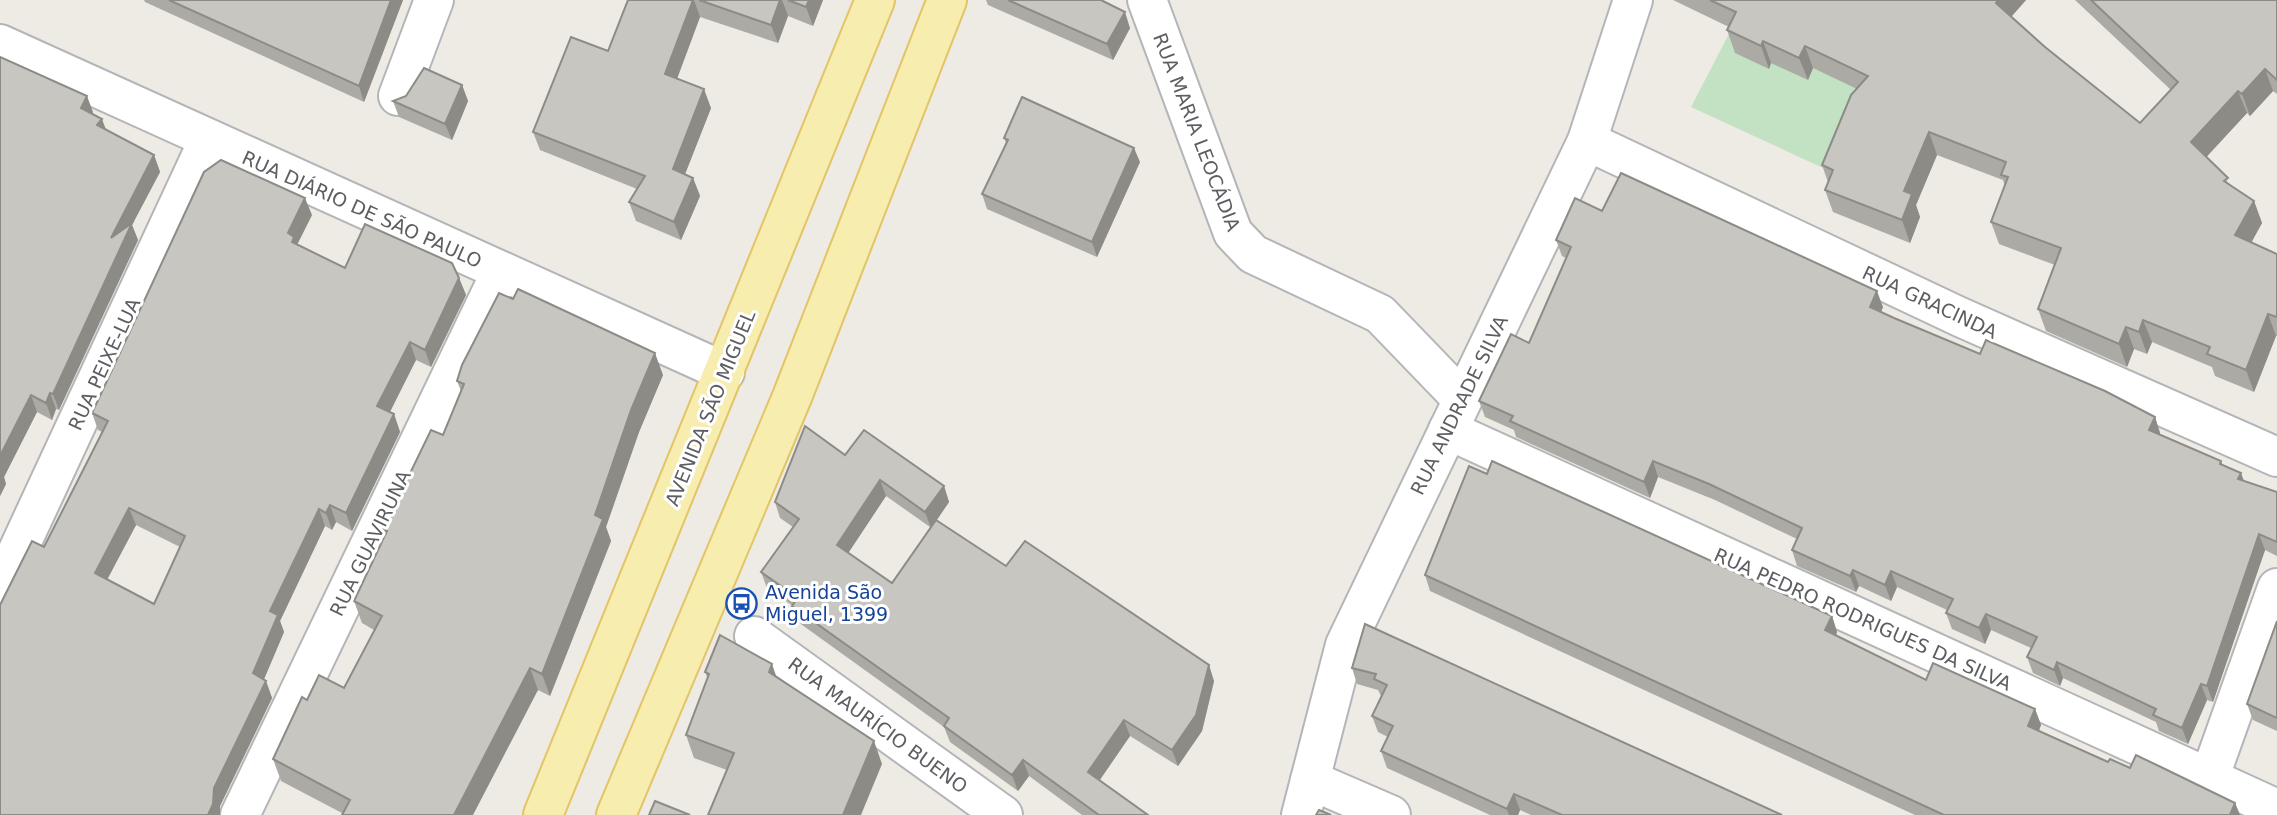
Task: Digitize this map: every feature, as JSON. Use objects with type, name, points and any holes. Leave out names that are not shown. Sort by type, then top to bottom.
[{"type":"main road","name":"AVENIDA SÃO MIGUEL","points":[[543,815],[875,0]]},
{"type":"main road","points":[[616,815],[792,397],[947,0]]},
{"type":"street","points":[[398,96],[434,0]]},
{"type":"street","name":"RUA MARIA LEOCÁDIA","points":[[1147,0],[1233,233],[1242,245],[1253,254],[1380,314],[1393,325],[1449,400]]},
{"type":"street","name":"RUA ANDRADE SILVA","points":[[1306,798],[1345,645],[1449,400],[1587,141],[1633,0]]},
{"type":"street","name":"RUA DIÁRIO DE SÃO PAULO","points":[[0,44],[725,372]]},
{"type":"street","name":"RUA PEIXE-LUA","points":[[0,589],[209,139]]},
{"type":"street","name":"RUA GRACINDA","points":[[1587,141],[1960,317],[2277,457]]},
{"type":"street","name":"RUA GUAVIRUNA","points":[[240,815],[501,272]]},
{"type":"street","name":"RUA PEDRO RODRIGUES DA SILVA","points":[[1449,400],[2277,809]]},
{"type":"street","points":[[2210,776],[2277,588]]},
{"type":"street","name":"RUA MAURÍCIO BUENO","points":[[754,636],[1003,815]]},
{"type":"street","points":[[1306,798],[1391,815]]},
{"type":"green space","points":[[1730,32],[1875,95],[1834,173],[1691,107]]},
{"type":"building","points":[[169,0],[391,0],[359,86]]},
{"type":"building","points":[[628,0],[693,0],[665,74],[704,89],[673,169],[693,178],[674,222],[629,202],[645,176],[533,132],[571,37],[608,51]]},
{"type":"building","points":[[699,0],[780,0],[771,25]]},
{"type":"building","points":[[788,0],[809,0],[806,7]]},
{"type":"building","points":[[1008,0],[1101,0],[1125,12],[1107,44]]},
{"type":"building","points":[[1710,0],[1998,0],[1996,3],[2045,47],[2140,123],[2178,82],[2091,0],[2277,0],[2277,80],[2265,69],[2242,94],[2238,91],[2191,142],[2228,178],[2224,181],[2254,201],[2235,235],[2277,254],[2277,317],[2268,314],[2246,370],[2207,354],[2210,347],[2143,320],[2139,332],[2126,327],[2119,344],[2038,309],[2061,248],[1991,222],[2008,177],[2001,175],[2006,162],[1929,132],[1904,191],[1912,194],[1902,220],[1825,190],[1833,170],[1822,165],[1851,95],[1868,76],[1805,46],[1799,58],[1763,41],[1761,46],[1727,30],[1736,12]]},
{"type":"building","points":[[0,57],[87,96],[81,108],[102,119],[97,125],[154,155],[111,238],[132,223],[53,394],[50,393],[46,403],[31,395],[0,456]]},
{"type":"building","points":[[424,68],[462,85],[445,124],[393,101],[406,96]]},
{"type":"building","points":[[1022,97],[1134,148],[1092,242],[982,194],[1008,140],[1004,138]]},
{"type":"building","points":[[221,160],[305,198],[288,233],[294,237],[292,242],[345,268],[365,224],[452,263],[459,278],[425,350],[410,342],[377,406],[394,414],[346,513],[330,505],[326,513],[319,509],[270,611],[278,615],[253,673],[266,681],[214,788],[213,804],[208,815],[0,815],[0,605],[32,541],[44,547],[108,421],[92,413],[204,172]],"holes":[[[129,508],[185,536],[154,604],[95,573]]]},
{"type":"building","points":[[1621,173],[1877,291],[1870,307],[1894,318],[1980,354],[1986,340],[2105,391],[2155,417],[2149,430],[2221,461],[2220,464],[2241,473],[2238,479],[2277,492],[2277,542],[2259,534],[2207,686],[2201,684],[2182,728],[2153,715],[2156,709],[2057,662],[2054,670],[2027,657],[2037,637],[1986,614],[1979,628],[1946,613],[1953,599],[1891,571],[1885,585],[1853,570],[1850,576],[1792,550],[1802,528],[1709,484],[1653,461],[1644,482],[1510,421],[1513,416],[1479,401],[1511,334],[1529,343],[1571,247],[1556,240],[1575,198],[1602,211]]},
{"type":"building","points":[[518,289],[655,353],[631,410],[595,515],[603,519],[542,674],[530,668],[454,815],[342,815],[350,800],[273,759],[302,697],[307,700],[319,675],[344,688],[382,616],[354,601],[387,531],[383,529],[431,430],[443,435],[464,384],[457,381],[462,365],[499,293],[513,299]]},
{"type":"building","points":[[805,426],[845,455],[864,430],[944,486],[925,512],[880,480],[837,545],[892,583],[936,520],[1006,566],[1025,541],[1209,665],[1196,715],[1172,750],[1124,720],[1088,772],[1148,815],[1099,815],[1023,760],[1012,775],[944,726],[949,718],[792,606],[798,598],[761,572],[799,519],[775,502]]},
{"type":"building","points":[[1492,461],[1832,616],[1825,630],[1926,680],[1933,663],[2035,709],[2028,726],[2108,762],[2110,759],[2130,768],[2136,755],[2235,803],[2230,815],[1944,815],[1425,575],[1469,466],[1487,474]]},
{"type":"building","points":[[2277,621],[2277,718],[2247,704]]},
{"type":"building","points":[[1365,624],[1782,815],[1562,815],[1514,794],[1507,809],[1381,751],[1393,726],[1372,716],[1387,685],[1374,679],[1376,674],[1352,668]]},
{"type":"building","points":[[720,635],[772,664],[769,672],[874,741],[843,815],[708,815],[734,753],[686,735],[709,674],[705,672]]},
{"type":"building","points":[[655,801],[690,815],[649,815]]},
{"type":"building","points":[[1319,810],[1331,815],[1316,815]]},
{"type":"place","name":"Avenida São Miguel, 1399","points":[[742,603]]}]
